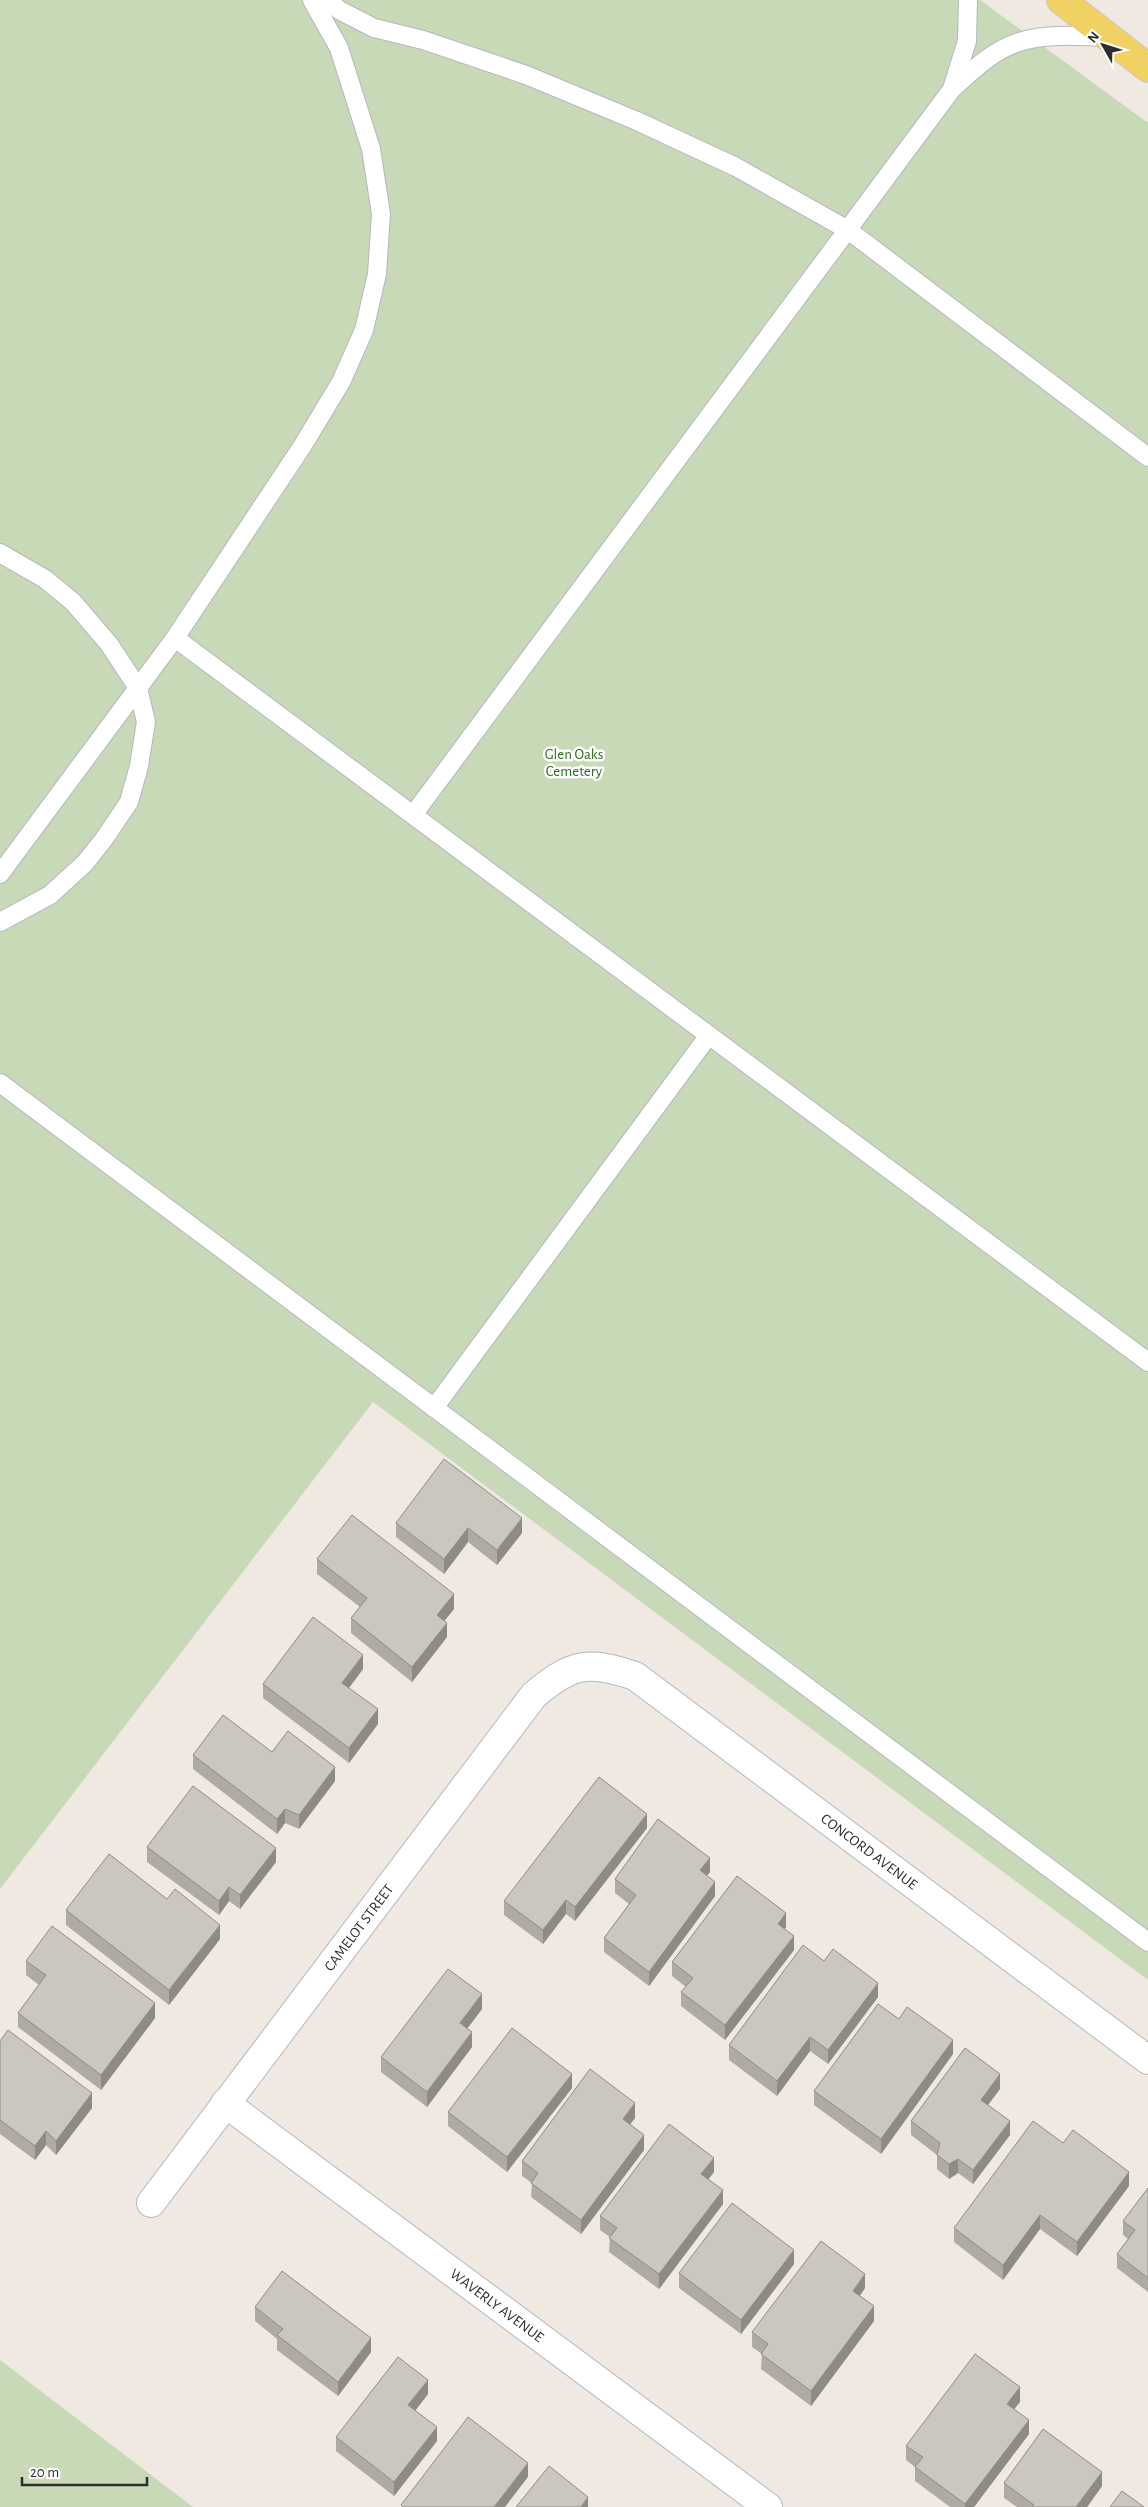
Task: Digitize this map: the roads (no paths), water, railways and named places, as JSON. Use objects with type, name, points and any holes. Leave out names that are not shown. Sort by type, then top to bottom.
[{"type":"main road","points":[[1060,0],[1148,68]]},
{"type":"street","name":"CONCORD AVENUE","points":[[580,1666],[608,1667],[635,1676],[1148,2060]]},
{"type":"street","name":"CAMELOT STREET","points":[[151,2203],[534,1695],[556,1677],[580,1666]]},
{"type":"street","name":"WAVERLY AVENUE","points":[[225,2103],[768,2507]]},
{"type":"lane","points":[[0,874],[175,638],[303,445],[341,382],[364,330],[377,274],[381,214],[371,149],[340,48],[312,0]]},
{"type":"lane","points":[[328,0],[339,10],[374,28],[423,40],[526,76],[638,121],[736,167],[848,230],[1148,457]]},
{"type":"lane","points":[[952,89],[967,41],[968,0]]},
{"type":"lane","points":[[413,815],[952,89],[985,60],[1018,42],[1061,35],[1108,37]]},
{"type":"lane","points":[[0,553],[45,579],[73,602],[110,644],[138,688],[146,722],[139,766],[129,802],[85,863],[50,895],[0,922]]},
{"type":"lane","points":[[175,638],[1148,1362]]},
{"type":"lane","points":[[434,1408],[709,1035]]},
{"type":"lane","points":[[0,1083],[1148,1942]]},
{"type":"park label","name":"Glen Oaks Cemetery","points":[[574,762]]}]
